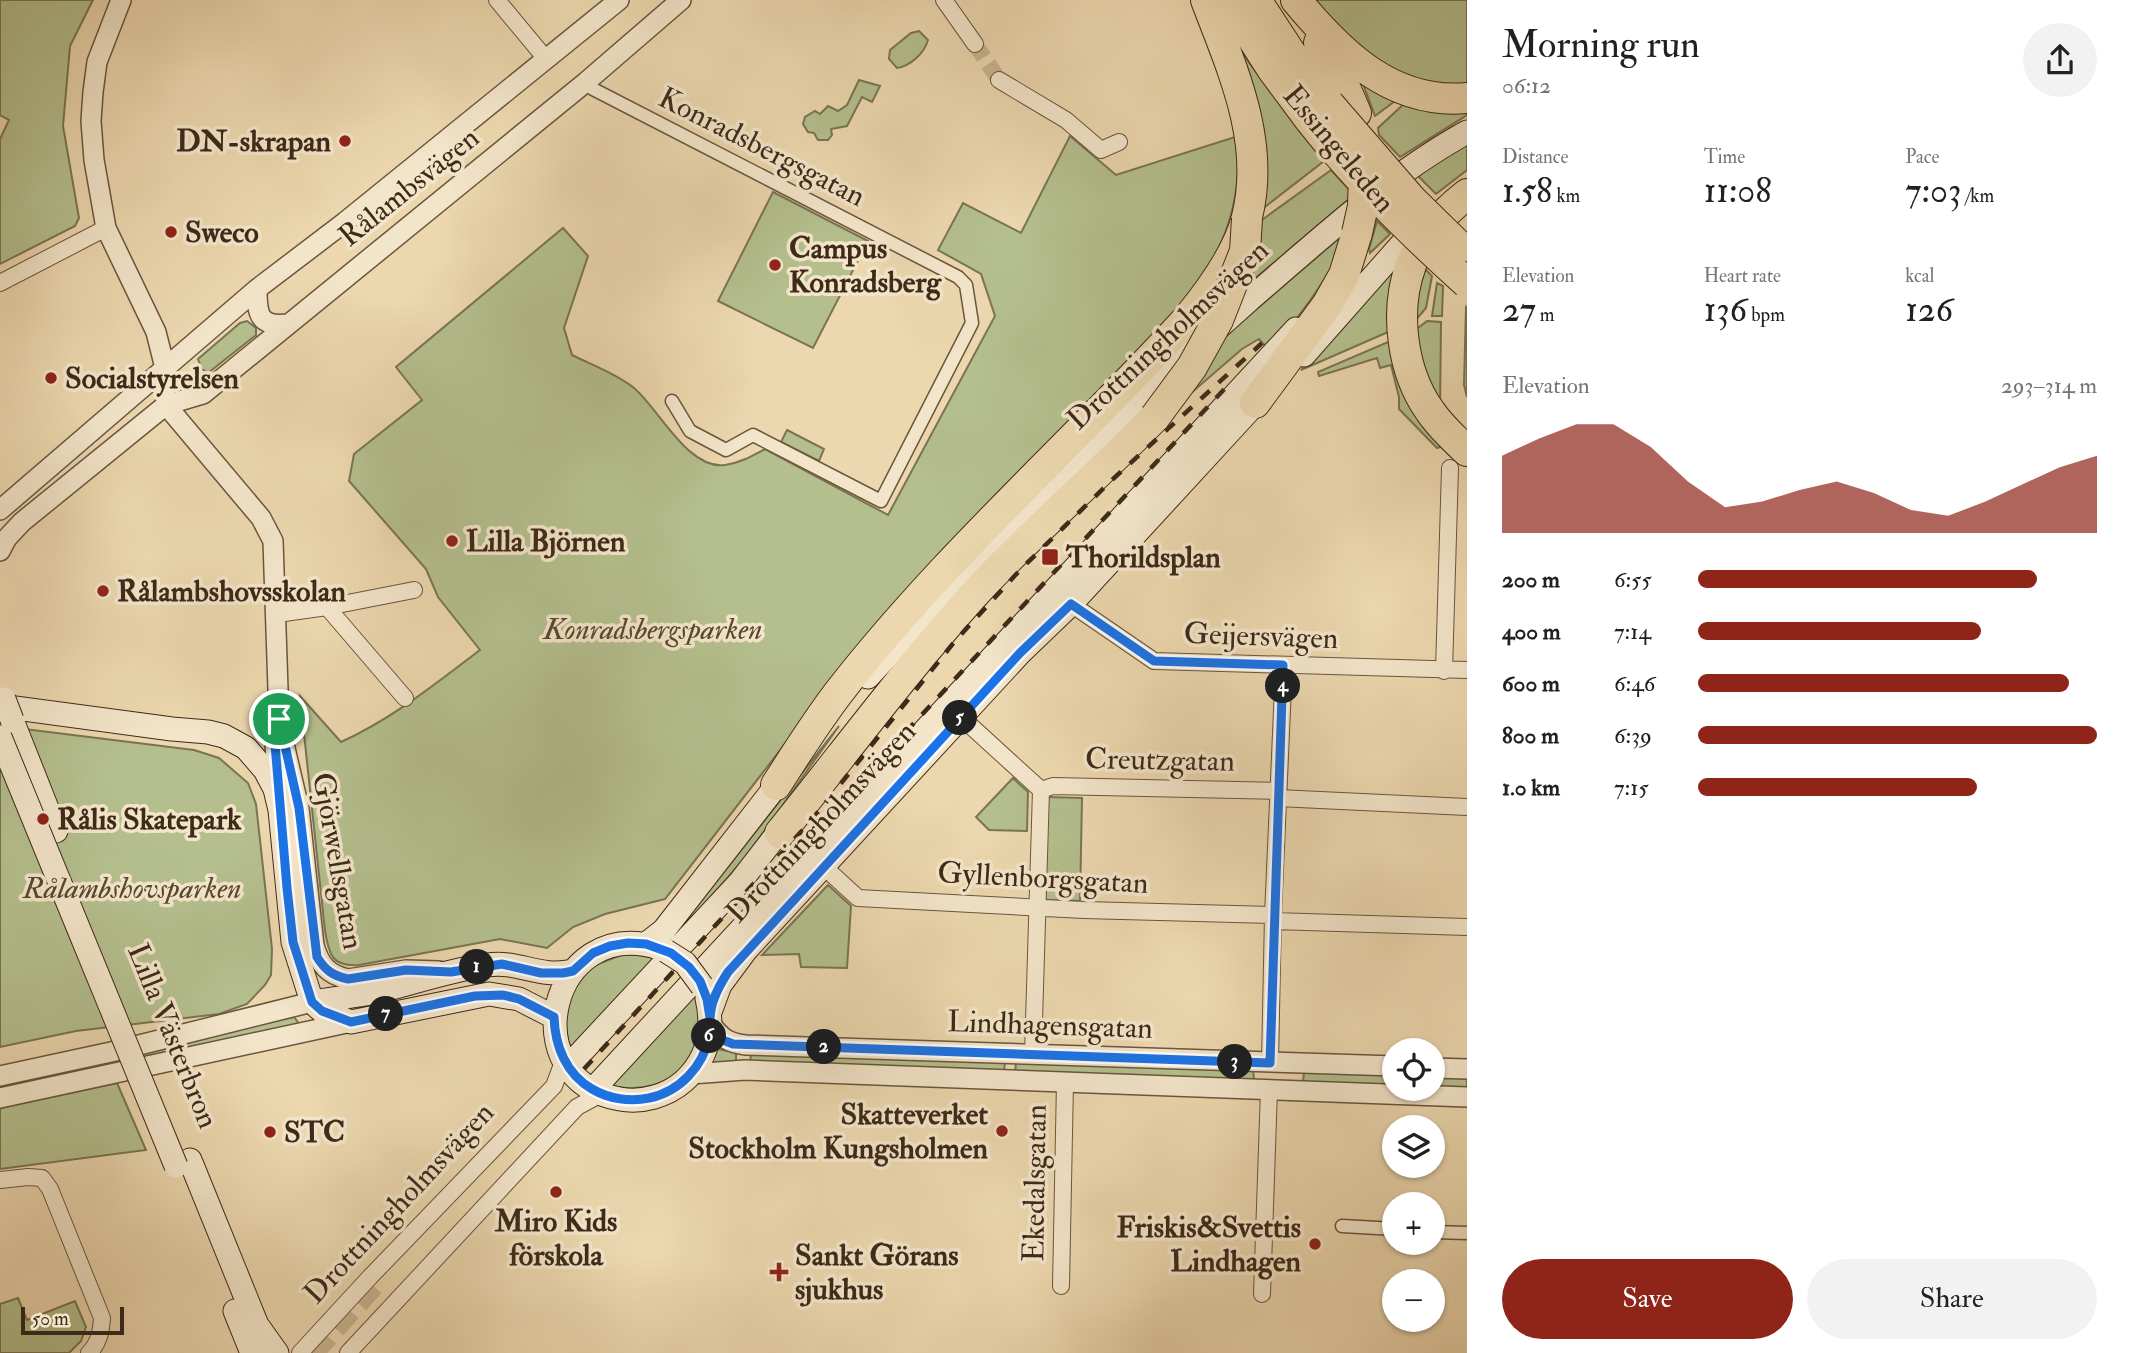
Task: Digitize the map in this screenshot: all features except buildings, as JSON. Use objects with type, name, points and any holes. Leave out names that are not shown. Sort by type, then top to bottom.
[{"type":"highway","points":[[780,833],[898,683],[982,586],[1108,466],[1155,417],[1192,367],[1219,320],[1245,251],[1252,170],[1247,119],[1232,67],[1206,0]]},
{"type":"highway","name":"Essingeleden","points":[[1227,0],[1272,69],[1332,113],[1359,179],[1395,217],[1467,283]]},
{"type":"highway","name":"Essingeleden","points":[[1256,0],[1332,113],[1412,200],[1467,253]]},
{"type":"highway","points":[[1255,403],[1327,305],[1344,275],[1363,206],[1362,144],[1332,113],[1338,71],[1294,0]]},
{"type":"highway","points":[[1294,0],[1350,57],[1395,87],[1426,96],[1467,98]]},
{"type":"highway","points":[[1458,459],[1418,389],[1405,348],[1403,307],[1411,265],[1427,234],[1455,203],[1467,194]]},
{"type":"highway","points":[[776,785],[839,693],[902,617],[1000,510],[1153,357],[1205,298],[1247,219]]},
{"type":"main road","name":"Drottningholmsvägen","points":[[656,948],[664,930],[776,785],[879,665],[977,560],[1220,326],[1360,204],[1434,150],[1467,132]]},
{"type":"main road","name":"Drottningholmsvägen","points":[[691,1074],[703,1056],[716,993],[728,972],[1020,653],[1071,604],[1255,403],[1330,328],[1397,248],[1443,200],[1467,180]]},
{"type":"main road","name":"Drottningholmsvägen","points":[[601,1088],[1062,580],[1295,329],[1329,289],[1355,242]]},
{"type":"main road","name":"Drottningholmsvägen","points":[[989,662],[1062,594],[1135,532]]},
{"type":"main road","name":"Drottningholmsvägen","points":[[569,1059],[740,881],[780,833],[813,780],[933,610]]},
{"type":"main road","points":[[1,697],[172,729],[225,736],[246,748],[265,769],[289,809]]},
{"type":"main road","name":"Lilla Västerbron","points":[[1,697],[183,1163],[252,1353]]},
{"type":"main road","name":"Lilla Västerbron","points":[[0,737],[183,1163],[257,1325],[277,1353]]},
{"type":"main road","name":"Gjörwellsgatan","points":[[289,809],[297,887],[293,942],[312,1002]]},
{"type":"main road","points":[[691,1074],[670,1090],[646,1099],[628,1100],[584,1083],[556,1039],[554,1017],[558,997],[573,971],[593,953],[628,943],[656,948],[689,967],[702,986],[710,1018]]},
{"type":"main road","points":[[312,1002],[375,992],[451,972],[502,964],[541,973],[573,971]]},
{"type":"main road","points":[[312,1002],[322,1011],[351,1022],[489,994],[519,999],[554,1017]]},
{"type":"main road","points":[[345,997],[351,1022]]},
{"type":"street","points":[[121,0],[97,62],[91,121],[94,160],[106,228],[156,332],[165,368],[166,405]]},
{"type":"street","points":[[497,0],[545,59]]},
{"type":"street","name":"Rålambsvägen","points":[[0,510],[257,289],[345,222],[618,0]]},
{"type":"street","name":"Rålambsvägen","points":[[0,551],[7,538],[22,522],[166,405],[203,394],[586,82],[681,0]]},
{"type":"street","points":[[944,0],[975,44]]},
{"type":"street","points":[[999,79],[1066,120],[1101,150],[1119,142]]},
{"type":"street","name":"Konradsbergsgatan","points":[[586,82],[601,94],[958,277],[966,285],[972,323],[881,501],[753,435],[726,450],[690,431],[672,401]]},
{"type":"street","points":[[0,282],[106,228]]},
{"type":"street","points":[[257,289],[258,309],[263,320],[273,325],[288,324]]},
{"type":"street","name":"Rålambsvägen","points":[[124,405],[136,401],[166,405]]},
{"type":"street","name":"Gjörwellsgatan","points":[[166,405],[261,518],[273,541],[279,719],[275,744],[289,809]]},
{"type":"street","points":[[1444,671],[1458,459]]},
{"type":"street","points":[[277,614],[414,590]]},
{"type":"street","name":"Geijersvägen","points":[[1071,604],[1154,661],[1467,670]]},
{"type":"street","points":[[327,607],[405,698]]},
{"type":"street","points":[[1262,1294],[1283,665]]},
{"type":"street","points":[[961,717],[1041,790],[1033,1054]]},
{"type":"street","name":"Creutzgatan","points":[[1041,790],[1053,786],[1278,795],[1467,807]]},
{"type":"street","name":"Gyllenborgsgatan","points":[[823,866],[858,898],[1467,927]]},
{"type":"street","name":"Gjörwellsgatan","points":[[297,887],[317,957],[331,973],[348,979],[406,970],[451,972]]},
{"type":"street","points":[[0,1076],[111,1052],[312,1002]]},
{"type":"street","name":"Lindhagensgatan","points":[[710,1018],[723,1040],[746,1045],[1382,1066]]},
{"type":"street","points":[[0,1098],[351,1022]]},
{"type":"street","name":"Drottningholmsvägen","points":[[300,1353],[554,1086],[569,1059]]},
{"type":"street","points":[[1445,1068],[1467,1069]]},
{"type":"street","name":"Lindhagensgatan","points":[[691,1074],[731,1070],[1467,1097]]},
{"type":"street","name":"Ekedalsgatan","points":[[1061,1286],[1065,1082]]},
{"type":"street","name":"Drottningholmsvägen","points":[[348,1353],[568,1116],[601,1088]]},
{"type":"street","points":[[0,1180],[42,1178],[50,1189],[102,1318],[102,1332],[96,1346],[89,1353]]},
{"type":"street","points":[[1342,1226],[1382,1228]]},
{"type":"street","points":[[1445,1232],[1467,1233]]},
{"type":"green space","points":[[0,0],[93,0],[70,46],[63,126],[79,218],[75,226],[0,264],[0,139],[9,120],[0,115]]},
{"type":"green space","points":[[1308,0],[1467,0],[1467,87],[1457,89],[1384,73]]},
{"type":"green space","points":[[919,31],[928,40],[923,50],[911,62],[897,68],[889,59],[890,50],[911,33]]},
{"type":"green space","points":[[1240,50],[1324,161],[1261,210]]},
{"type":"green space","points":[[1360,76],[1395,101],[1375,116]]},
{"type":"green space","points":[[859,80],[880,86],[872,102],[862,97],[847,126],[831,129],[832,135],[828,140],[818,140],[814,133],[808,132],[803,124],[805,117],[815,111],[820,114],[828,106],[838,111],[847,105]]},
{"type":"green space","points":[[1408,100],[1467,107],[1467,115],[1400,157],[1379,135],[1378,128]]},
{"type":"green space","name":"Konradsbergsparken","points":[[1070,136],[1116,175],[1238,136],[1239,164],[1232,212],[1216,254],[1176,318],[863,643],[665,899],[605,914],[573,927],[547,948],[500,939],[359,965],[343,964],[333,958],[325,931],[300,696],[341,742],[396,712],[480,650],[438,597],[426,569],[349,481],[354,454],[422,400],[396,367],[563,228],[588,256],[564,328],[572,355],[634,388],[675,436],[699,458],[711,464],[725,465],[741,461],[765,449],[888,515],[995,316],[981,274],[938,250],[963,203],[1021,233]]},
{"type":"green space","points":[[1467,143],[1467,170],[1436,194],[1417,175]]},
{"type":"green space","points":[[1331,170],[1354,195],[1240,291],[1259,222]]},
{"type":"green space","points":[[773,192],[868,241],[813,348],[718,301]]},
{"type":"green space","points":[[1377,221],[1390,234],[1370,253],[1369,249]]},
{"type":"green space","points":[[1351,228],[1316,293],[1269,350],[1259,339],[1242,349],[1176,406],[1217,343]]},
{"type":"green space","points":[[1404,253],[1395,329],[1301,370],[1365,301]]},
{"type":"green space","points":[[1420,264],[1432,276],[1426,308],[1415,321]]},
{"type":"green space","points":[[1437,283],[1443,286],[1442,316],[1432,316]]},
{"type":"green space","points":[[1467,308],[1467,397],[1464,385]]},
{"type":"green space","points":[[247,321],[256,328],[256,335],[208,373],[202,369],[198,359],[240,323]]},
{"type":"green space","points":[[1427,321],[1441,322],[1440,412],[1410,334]]},
{"type":"green space","points":[[1395,339],[1440,436],[1440,447],[1437,448],[1399,409],[1399,397],[1391,365],[1380,368],[1377,358],[1319,376],[1318,372]]},
{"type":"green space","points":[[787,430],[824,449],[819,461],[781,442]]},
{"type":"green space","name":"Rålambshovsparken","points":[[0,726],[194,750],[219,758],[248,783],[256,804],[272,949],[271,975],[247,1004],[219,1014],[76,1031],[0,1047]]},
{"type":"green space","points":[[839,726],[745,858],[680,932],[678,930]]},
{"type":"green space","points":[[1013,778],[1028,792],[1027,831],[989,830],[976,817]]},
{"type":"green space","points":[[1047,797],[1082,798],[1080,901],[1045,900]]},
{"type":"green space","points":[[828,885],[851,906],[847,968],[801,967],[799,954],[762,955]]},
{"type":"green space","points":[[626,953],[656,958],[570,1050],[564,1022],[573,987],[593,966]]},
{"type":"green space","points":[[694,994],[699,1020],[697,1039],[692,1054],[683,1067],[672,1077],[659,1083],[627,1088],[609,1086]]},
{"type":"green space","points":[[294,1017],[301,1026],[0,1089],[0,1079]]},
{"type":"green space","points":[[716,1049],[736,1052],[736,1065],[710,1065]]},
{"type":"green space","points":[[751,1053],[1005,1061],[1004,1073],[750,1065]]},
{"type":"green space","points":[[1016,1061],[1253,1070],[1254,1079],[1252,1082],[1015,1074]]},
{"type":"green space","points":[[1304,1071],[1382,1074],[1382,1086],[1303,1083]]},
{"type":"green space","points":[[1445,1075],[1467,1076],[1467,1089],[1445,1088]]},
{"type":"green space","points":[[117,1083],[146,1150],[0,1169],[0,1108]]},
{"type":"green space","points":[[18,1298],[27,1320],[75,1301],[86,1327],[81,1341],[69,1353],[0,1353],[0,1304]]},
{"type":"tunnel","points":[[975,44],[999,80]]},
{"type":"tunnel","points":[[312,1353],[375,1283]]},
{"type":"railway","points":[[584,1069],[810,822],[955,641],[1021,569],[1113,479],[1262,343]]},
{"type":"railway","points":[[824,820],[1229,384]]},
{"type":"place","name":"DN-skrapan","points":[[345,141]]},
{"type":"place","name":"Sweco","points":[[171,232]]},
{"type":"place","name":"Campus Konradsberg","points":[[775,265]]},
{"type":"place","name":"Socialstyrelsen","points":[[51,378]]},
{"type":"place","name":"Lilla Björnen","points":[[452,541]]},
{"type":"place","name":"Thorildsplan","points":[[1050,557]]},
{"type":"place","name":"Rålambshovsskolan","points":[[103,591]]},
{"type":"place","name":"Rålis Skatepark","points":[[43,819]]},
{"type":"place","name":"Skatteverket Stockholm Kungsholmen","points":[[1002,1131]]},
{"type":"place","name":"STC","points":[[270,1132]]},
{"type":"place","name":"Miro Kids förskola","points":[[556,1192]]},
{"type":"place","name":"Friskis&Svettis Lindhagen","points":[[1315,1244]]},
{"type":"place","name":"Sankt Görans sjukhus","points":[[779,1272]]},
{"type":"route","points":[[279,719],[275,744],[293,942],[312,1002],[322,1011],[351,1022],[489,994],[519,999],[554,1017],[559,1049],[569,1068],[584,1083],[610,1097],[637,1100],[663,1094],[678,1086],[691,1074],[707,1046],[711,1024],[710,1012],[716,993],[728,972],[1020,653],[1071,604],[1154,661],[1283,665],[1270,1063],[733,1044],[723,1040],[711,1024],[707,999],[700,981],[689,967],[666,951],[637,943],[610,946],[593,953],[573,971],[563,973],[541,973],[502,964],[451,972],[406,970],[348,979],[339,977],[323,967],[314,945],[299,808],[279,719]]}]
